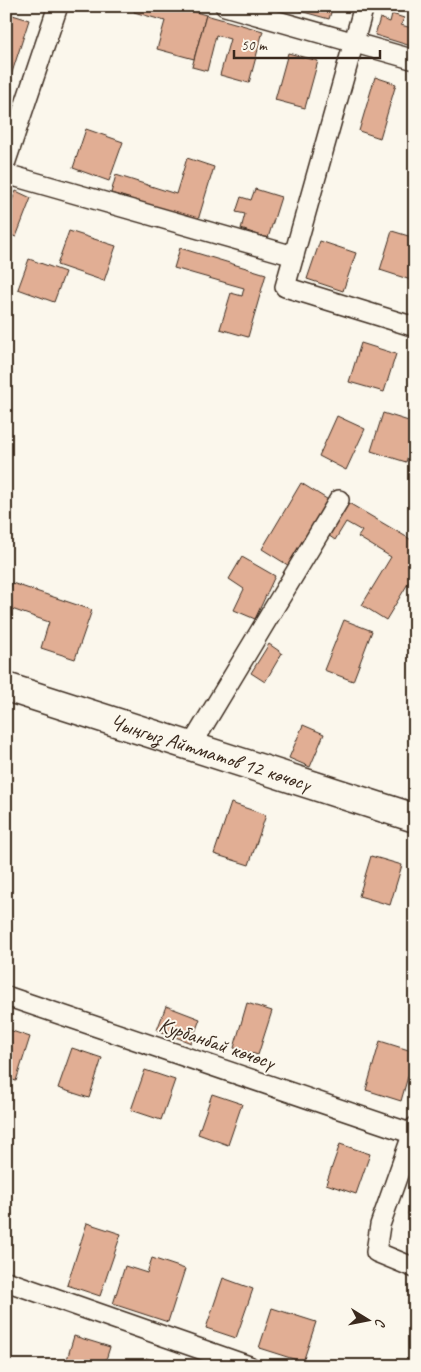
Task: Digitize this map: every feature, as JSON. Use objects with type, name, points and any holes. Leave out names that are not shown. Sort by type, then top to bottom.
[{"type":"main road","name":"Чыңгыз Айтматов 12 көчөсү","points":[[6,687],[415,818]]},
{"type":"street","points":[[6,161],[58,6]]},
{"type":"street","points":[[225,6],[415,60]]},
{"type":"street","points":[[364,6],[285,287],[415,327]]},
{"type":"street","points":[[6,174],[294,256]]},
{"type":"street","points":[[191,746],[339,500]]},
{"type":"street","name":"Курбанбай көчөсү","points":[[6,996],[414,1130]]},
{"type":"street","points":[[414,1130],[380,1224],[376,1252],[415,1268]]},
{"type":"street","points":[[6,1282],[249,1366]]},
{"type":"building","points":[[135,6],[175,6],[206,15],[194,59],[157,49],[165,21],[134,12]]},
{"type":"building","points":[[302,6],[333,6],[329,19],[300,11]]},
{"type":"building","points":[[6,13],[29,20],[6,91]]},
{"type":"building","points":[[392,14],[404,18],[401,25],[415,29],[411,46],[375,35],[380,18],[390,22]]},
{"type":"building","points":[[206,15],[263,31],[249,83],[220,75],[230,39],[216,35],[207,71],[192,67]]},
{"type":"building","points":[[288,53],[318,61],[305,108],[275,100]]},
{"type":"building","points":[[375,77],[396,84],[380,138],[359,131]]},
{"type":"building","points":[[86,129],[123,142],[109,181],[73,168]]},
{"type":"building","points":[[187,158],[214,167],[198,220],[111,193],[116,175],[176,194]]},
{"type":"building","points":[[255,189],[281,197],[268,238],[241,229],[245,214],[236,212],[241,197],[251,200]]},
{"type":"building","points":[[16,191],[31,198],[16,237],[6,233],[6,214]]},
{"type":"building","points":[[69,231],[116,246],[104,281],[57,265]]},
{"type":"building","points":[[392,231],[415,238],[414,281],[380,270]]},
{"type":"building","points":[[320,241],[356,253],[343,291],[307,279]]},
{"type":"building","points":[[180,248],[266,274],[248,337],[220,329],[231,293],[242,296],[244,288],[174,268]]},
{"type":"building","points":[[29,259],[65,272],[54,302],[18,289]]},
{"type":"building","points":[[361,343],[396,354],[384,392],[349,382]]},
{"type":"building","points":[[383,413],[415,423],[415,434],[406,462],[371,451]]},
{"type":"building","points":[[337,416],[365,429],[346,470],[319,456]]},
{"type":"building","points":[[301,483],[330,501],[291,567],[262,549]]},
{"type":"building","points":[[347,502],[415,542],[415,572],[386,620],[362,605],[391,557],[358,537],[362,531],[346,522],[335,540],[328,535]]},
{"type":"building","points":[[242,557],[275,576],[255,619],[234,610],[244,589],[229,579]]},
{"type":"building","points":[[12,583],[92,610],[75,659],[41,648],[49,622],[6,607]]},
{"type":"building","points":[[344,620],[372,631],[353,681],[324,670]]},
{"type":"building","points":[[269,644],[282,653],[265,682],[251,673]]},
{"type":"building","points":[[303,725],[324,734],[310,767],[289,758]]},
{"type":"building","points":[[231,803],[266,815],[249,865],[214,854]]},
{"type":"building","points":[[371,856],[402,865],[390,905],[359,896]]},
{"type":"building","points":[[247,1003],[272,1011],[258,1055],[234,1048]]},
{"type":"building","points":[[166,1006],[200,1019],[191,1043],[157,1030]]},
{"type":"building","points":[[6,1029],[30,1037],[16,1081],[6,1078]]},
{"type":"building","points":[[380,1041],[415,1052],[401,1101],[366,1090]]},
{"type":"building","points":[[72,1048],[102,1058],[89,1098],[58,1088]]},
{"type":"building","points":[[145,1070],[175,1080],[161,1120],[131,1110]]},
{"type":"building","points":[[212,1094],[242,1104],[228,1145],[198,1134]]},
{"type":"building","points":[[340,1144],[370,1154],[356,1194],[326,1184]]},
{"type":"building","points":[[415,1189],[415,1216],[408,1214]]},
{"type":"building","points":[[87,1223],[121,1234],[100,1296],[67,1285]]},
{"type":"building","points":[[152,1258],[185,1269],[168,1322],[113,1304],[125,1266],[147,1273]]},
{"type":"building","points":[[223,1278],[253,1289],[236,1338],[206,1328]]},
{"type":"building","points":[[272,1308],[316,1322],[303,1362],[259,1348]]},
{"type":"building","points":[[74,1336],[110,1347],[104,1366],[65,1366]]},
{"type":"building","points":[[146,1358],[171,1366],[144,1366]]}]
